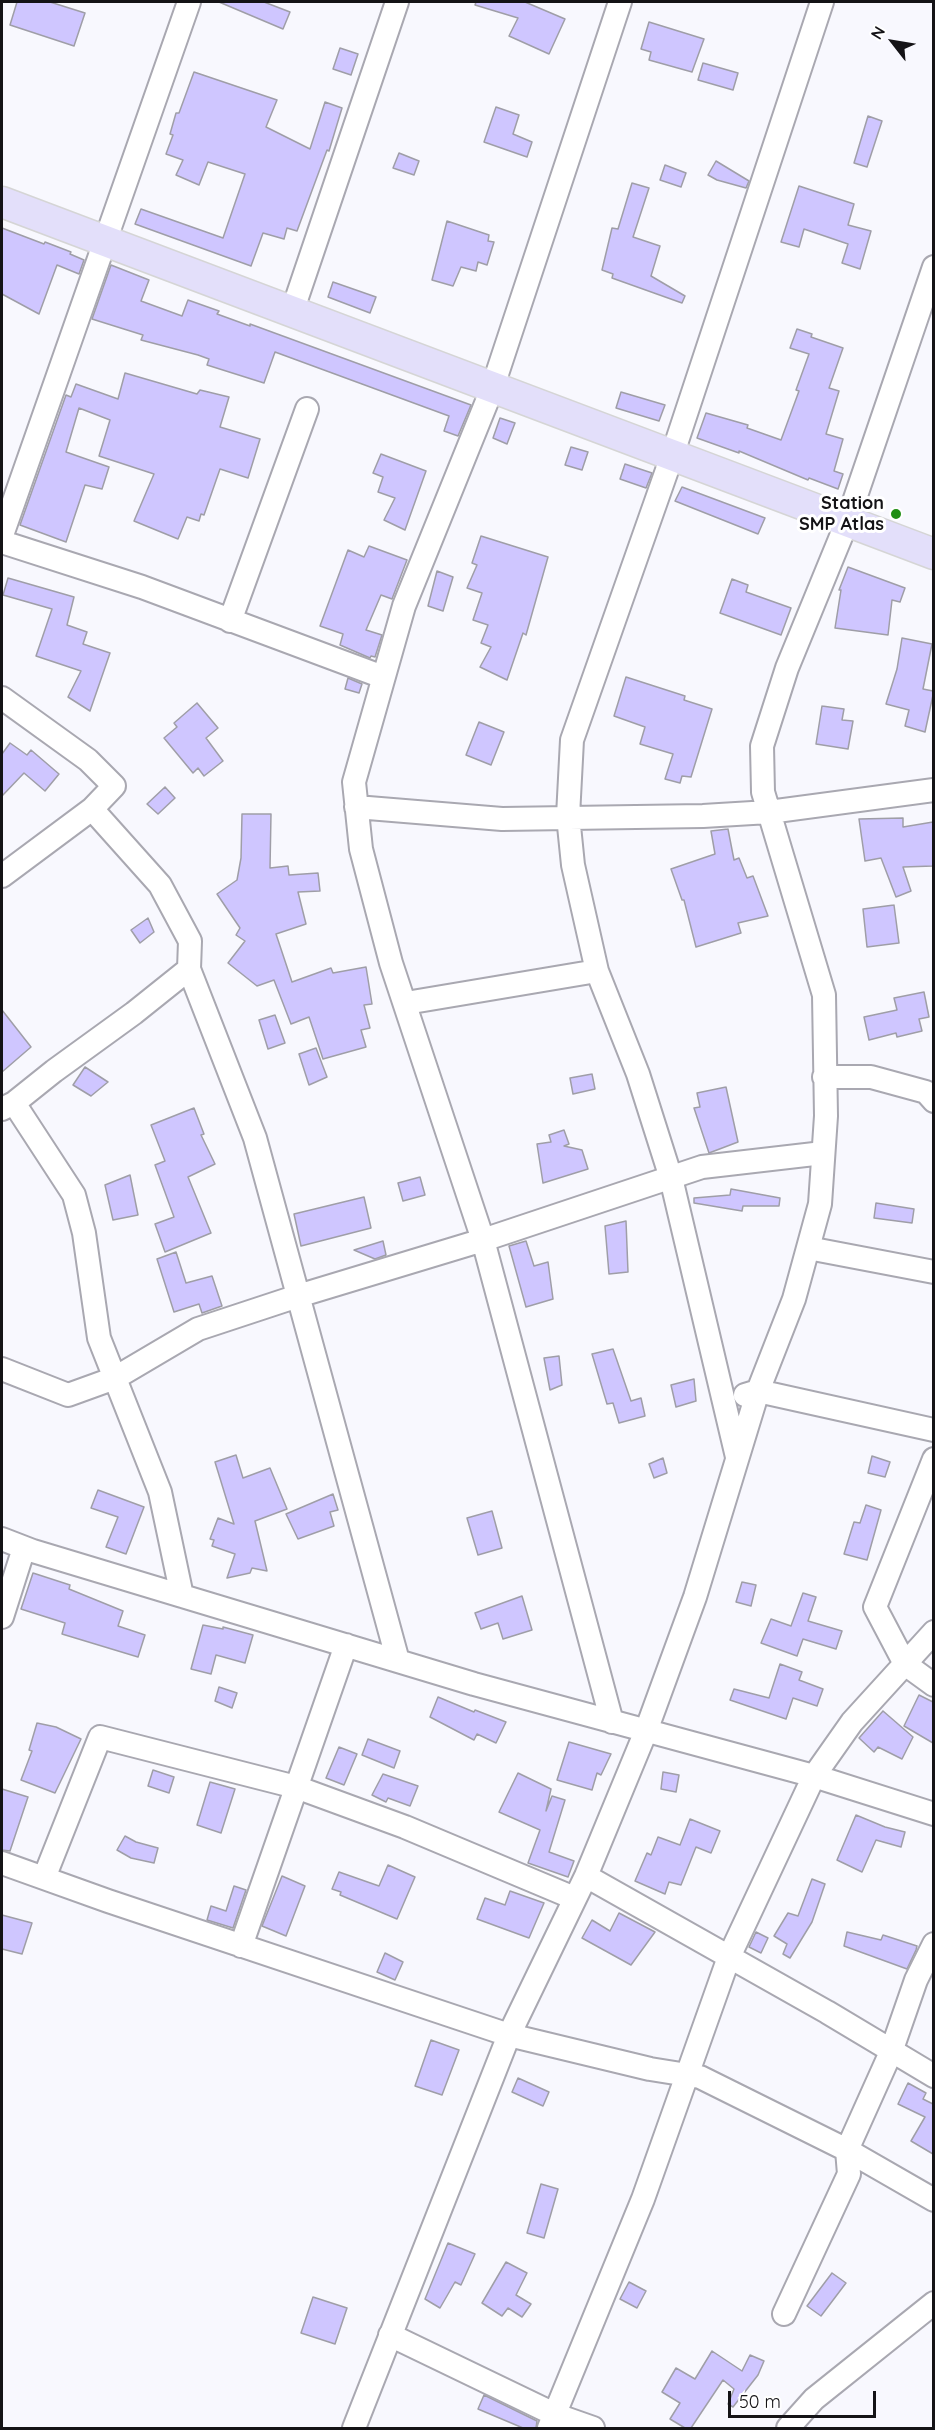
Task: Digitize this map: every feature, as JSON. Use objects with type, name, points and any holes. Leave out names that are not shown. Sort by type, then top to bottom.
[{"type":"main road","points":[[2,202],[933,554]]},
{"type":"street","points":[[2,535],[189,2]]},
{"type":"street","points":[[292,312],[397,2]]},
{"type":"street","points":[[612,1722],[483,1240],[391,963],[361,849],[354,782],[404,606],[492,389],[620,2]]},
{"type":"street","points":[[738,1457],[723,1403],[671,1178],[638,1074],[597,971],[573,865],[568,816],[572,740],[672,456],[822,2]]},
{"type":"street","points":[[354,2428],[509,2035],[585,1876],[646,1731],[695,1597],[758,1390],[794,1299],[820,1204],[826,1116],[824,995],[763,792],[762,746],[787,668],[847,522],[933,267]]},
{"type":"street","points":[[230,621],[308,409]]},
{"type":"street","points":[[2,542],[142,587],[383,677]]},
{"type":"street","points":[[2,698],[87,760],[114,786],[92,809],[2,876]]},
{"type":"street","points":[[356,807],[502,819],[568,816],[703,816],[769,812],[933,790]]},
{"type":"street","points":[[92,809],[160,885],[190,940],[189,969],[255,1138],[398,1661]]},
{"type":"street","points":[[182,1596],[160,1492],[99,1338],[84,1233],[74,1195],[8,1106],[134,1013],[189,969]]},
{"type":"street","points":[[406,1003],[597,971]]},
{"type":"street","points":[[824,1077],[871,1077],[926,1092],[933,1101]]},
{"type":"street","points":[[2,1370],[68,1395],[115,1378],[198,1329],[298,1296],[483,1240],[702,1167],[823,1153]]},
{"type":"street","points":[[808,1248],[933,1272]]},
{"type":"street","points":[[723,1403],[758,1390],[933,1430]]},
{"type":"street","points":[[933,1459],[874,1607],[905,1664],[933,1685]]},
{"type":"street","points":[[2,1539],[24,1548],[474,1684],[814,1776],[933,1814]]},
{"type":"street","points":[[2,1617],[24,1548]]},
{"type":"street","points":[[553,2422],[619,2262],[729,1957],[814,1776],[852,1722],[933,1632]]},
{"type":"street","points":[[241,1946],[346,1645]]},
{"type":"street","points":[[44,1878],[100,1737],[296,1787],[405,1827],[574,1898]]},
{"type":"street","points":[[2,1863],[241,1946],[509,2035],[650,2069],[700,2077],[847,2150],[933,2200]]},
{"type":"street","points":[[585,1876],[933,2076]]},
{"type":"street","points":[[784,2314],[849,2174],[847,2150],[891,2052],[916,1980],[933,1944]]},
{"type":"street","points":[[788,2428],[814,2399],[933,2303]]},
{"type":"street","points":[[390,2335],[553,2422],[592,2428]]},
{"type":"building","points":[[17,2],[50,2],[85,13],[74,46],[10,25]]},
{"type":"building","points":[[219,2],[264,2],[290,12],[283,29]]},
{"type":"building","points":[[476,2],[525,2],[565,19],[549,54],[509,36],[518,18],[475,5]]},
{"type":"building","points":[[649,22],[704,39],[692,72],[649,60],[651,52],[641,49]]},
{"type":"building","points":[[340,48],[358,54],[351,75],[333,69]]},
{"type":"building","points":[[703,63],[738,73],[733,90],[698,80]]},
{"type":"building","points":[[194,72],[277,100],[266,127],[310,149],[325,102],[342,108],[329,151],[327,150],[297,231],[287,228],[284,239],[263,233],[251,266],[135,224],[141,209],[223,238],[245,174],[208,162],[199,185],[176,175],[183,160],[166,154],[173,135],[170,134],[176,113],[179,113]]},
{"type":"building","points":[[496,107],[519,115],[513,134],[532,142],[527,157],[484,142]]},
{"type":"building","points":[[868,116],[882,121],[867,167],[854,163]]},
{"type":"building","points":[[399,153],[419,161],[414,175],[393,168]]},
{"type":"building","points":[[716,161],[749,181],[746,188],[717,180],[708,175]]},
{"type":"building","points":[[665,165],[686,173],[681,187],[660,180]]},
{"type":"building","points":[[632,183],[649,188],[633,237],[660,246],[651,276],[685,296],[682,303],[612,278],[613,274],[602,270],[612,228],[618,229]]},
{"type":"building","points":[[799,186],[854,204],[848,225],[871,231],[860,269],[842,263],[848,244],[804,229],[799,247],[781,242]]},
{"type":"building","points":[[447,221],[489,235],[488,241],[494,242],[487,265],[478,262],[476,271],[461,267],[453,286],[432,280]]},
{"type":"building","points":[[2,228],[71,252],[70,254],[84,260],[79,274],[57,265],[39,314],[2,294]]},
{"type":"building","points":[[111,265],[149,280],[141,301],[182,316],[188,300],[219,311],[217,314],[471,405],[458,436],[444,431],[449,416],[275,352],[264,383],[207,365],[209,359],[141,340],[143,335],[92,319]]},
{"type":"building","points":[[333,282],[376,297],[370,313],[328,297]]},
{"type":"building","points":[[797,329],[812,334],[811,337],[843,348],[829,388],[839,391],[826,434],[843,439],[834,471],[843,474],[838,489],[809,478],[808,480],[739,451],[739,453],[697,438],[706,413],[748,425],[747,428],[781,440],[799,391],[796,390],[809,354],[790,348]]},
{"type":"building","points":[[125,373],[197,394],[200,390],[229,397],[220,427],[260,439],[248,478],[220,469],[204,515],[201,514],[199,521],[187,517],[178,539],[134,521],[154,474],[99,456],[110,420],[79,408],[66,452],[109,467],[102,489],[85,485],[66,542],[20,525],[66,395],[71,397],[76,384],[118,399]]},
{"type":"building","points":[[621,392],[665,405],[659,421],[616,408]]},
{"type":"building","points":[[500,418],[515,423],[507,444],[493,438]]},
{"type":"building","points":[[571,447],[588,452],[582,470],[565,465]]},
{"type":"building","points":[[381,454],[426,471],[405,530],[384,520],[395,498],[378,492],[383,477],[373,473]]},
{"type":"building","points":[[625,464],[652,473],[646,488],[620,479]]},
{"type":"building","points":[[682,487],[765,518],[758,534],[675,501]]},
{"type":"building","points":[[481,536],[548,557],[526,635],[523,633],[507,680],[480,667],[491,647],[481,643],[488,625],[473,620],[482,593],[467,588],[477,565],[472,563]]},
{"type":"building","points":[[369,546],[407,560],[392,599],[381,595],[366,630],[382,635],[375,657],[370,658],[340,645],[343,634],[320,626],[348,550],[364,557]]},
{"type":"building","points":[[848,567],[905,588],[900,602],[892,600],[888,635],[835,628],[841,590],[839,590]]},
{"type":"building","points":[[437,571],[453,577],[443,611],[428,606]]},
{"type":"building","points":[[8,578],[74,597],[67,625],[87,632],[83,644],[110,653],[90,711],[68,697],[81,671],[36,656],[52,609],[3,595]]},
{"type":"building","points":[[732,579],[748,585],[746,592],[791,608],[781,635],[720,613]]},
{"type":"building","points":[[902,638],[932,644],[923,689],[933,691],[925,732],[905,726],[909,710],[886,704],[897,669]]},
{"type":"building","points":[[626,677],[685,696],[684,700],[712,709],[691,777],[682,776],[680,783],[665,779],[673,754],[640,744],[645,727],[614,716]]},
{"type":"building","points":[[348,678],[362,684],[359,693],[345,689]]},
{"type":"building","points":[[197,703],[218,728],[206,738],[223,761],[204,776],[198,768],[193,773],[164,738],[177,727],[174,723]]},
{"type":"building","points":[[822,706],[844,709],[842,720],[853,721],[848,749],[816,744]]},
{"type":"building","points":[[479,722],[504,732],[491,765],[466,755]]},
{"type":"building","points":[[10,743],[27,755],[31,750],[59,774],[45,791],[24,773],[2,796],[2,754]]},
{"type":"building","points":[[165,787],[175,798],[158,814],[147,804]]},
{"type":"building","points":[[242,814],[271,814],[270,868],[288,866],[289,875],[318,873],[320,891],[298,892],[306,924],[276,934],[292,982],[331,968],[333,973],[366,967],[372,1004],[364,1005],[370,1028],[361,1030],[366,1047],[323,1059],[309,1017],[291,1024],[274,980],[257,986],[228,963],[245,941],[236,935],[240,928],[217,894],[237,880],[241,858]]},
{"type":"building","points":[[903,818],[903,827],[933,822],[933,866],[903,867],[911,891],[896,897],[881,858],[865,861],[859,819]]},
{"type":"building","points":[[728,829],[734,860],[739,858],[747,878],[753,876],[768,916],[738,923],[741,933],[696,947],[684,900],[682,900],[671,869],[715,854],[711,831]]},
{"type":"building","points":[[894,905],[899,943],[867,947],[863,909]]},
{"type":"building","points":[[148,918],[154,932],[140,943],[131,930]]},
{"type":"building","points":[[924,992],[929,1017],[919,1019],[922,1031],[897,1037],[896,1033],[869,1040],[864,1017],[897,1010],[894,998]]},
{"type":"building","points":[[2,1010],[31,1047],[2,1072]]},
{"type":"building","points":[[275,1015],[285,1043],[268,1049],[259,1020]]},
{"type":"building","points":[[316,1048],[327,1077],[309,1085],[299,1054]]},
{"type":"building","points":[[85,1067],[108,1082],[91,1096],[73,1085]]},
{"type":"building","points":[[592,1074],[595,1089],[573,1094],[570,1078]]},
{"type":"building","points":[[726,1087],[738,1142],[709,1153],[694,1108],[700,1107],[697,1093]]},
{"type":"building","points":[[194,1108],[204,1134],[201,1135],[215,1164],[188,1177],[211,1233],[165,1252],[155,1224],[174,1217],[155,1165],[165,1161],[151,1125]]},
{"type":"building","points":[[564,1130],[569,1144],[564,1146],[582,1150],[588,1169],[543,1183],[537,1144],[551,1142],[549,1135]]},
{"type":"building","points":[[130,1175],[138,1215],[113,1220],[105,1185]]},
{"type":"building","points":[[420,1177],[425,1195],[403,1201],[398,1183]]},
{"type":"building","points":[[731,1189],[780,1198],[779,1206],[743,1206],[742,1211],[694,1203],[694,1198],[730,1195]]},
{"type":"building","points":[[364,1197],[371,1228],[301,1246],[294,1214]]},
{"type":"building","points":[[876,1203],[914,1209],[912,1223],[874,1218]]},
{"type":"building","points":[[626,1221],[628,1272],[609,1274],[605,1226]]},
{"type":"building","points":[[383,1241],[386,1255],[375,1259],[354,1250]]},
{"type":"building","points":[[526,1241],[534,1266],[548,1262],[553,1299],[526,1307],[509,1246]]},
{"type":"building","points":[[176,1252],[186,1283],[212,1276],[222,1306],[202,1313],[199,1304],[174,1312],[157,1259]]},
{"type":"building","points":[[613,1349],[631,1401],[641,1398],[645,1416],[619,1423],[613,1403],[607,1404],[592,1354]]},
{"type":"building","points":[[559,1356],[562,1385],[550,1390],[544,1358]]},
{"type":"building","points":[[694,1379],[696,1401],[676,1407],[671,1385]]},
{"type":"building","points":[[236,1455],[243,1478],[270,1468],[287,1509],[255,1521],[267,1571],[252,1568],[250,1573],[227,1578],[235,1554],[212,1546],[214,1540],[210,1539],[218,1518],[234,1524],[215,1462]]},
{"type":"building","points":[[872,1456],[890,1462],[885,1477],[868,1473]]},
{"type":"building","points":[[663,1458],[667,1473],[654,1478],[649,1464]]},
{"type":"building","points":[[98,1490],[144,1507],[126,1554],[106,1547],[118,1517],[91,1508]]},
{"type":"building","points":[[333,1494],[338,1510],[330,1512],[334,1526],[298,1539],[286,1514]]},
{"type":"building","points":[[866,1505],[881,1510],[867,1560],[844,1554],[854,1522],[860,1523]]},
{"type":"building","points":[[492,1511],[502,1548],[478,1555],[467,1518]]},
{"type":"building","points":[[33,1573],[70,1585],[69,1589],[123,1611],[118,1626],[145,1635],[138,1657],[62,1634],[65,1623],[21,1609]]},
{"type":"building","points":[[742,1582],[756,1585],[751,1606],[736,1602]]},
{"type":"building","points":[[803,1593],[816,1597],[808,1621],[842,1631],[836,1649],[803,1639],[797,1656],[761,1643],[771,1619],[791,1626]]},
{"type":"building","points":[[522,1596],[532,1630],[503,1639],[498,1623],[481,1629],[475,1613]]},
{"type":"building","points":[[203,1625],[223,1629],[223,1627],[253,1635],[245,1663],[216,1655],[211,1674],[191,1669]]},
{"type":"building","points":[[780,1664],[802,1672],[799,1680],[823,1689],[817,1706],[793,1698],[786,1719],[730,1700],[734,1689],[769,1698]]},
{"type":"building","points":[[219,1687],[237,1693],[232,1708],[215,1701]]},
{"type":"building","points":[[919,1695],[933,1702],[933,1743],[904,1726]]},
{"type":"building","points":[[438,1697],[506,1722],[496,1743],[477,1734],[474,1740],[430,1717]]},
{"type":"building","points":[[883,1711],[913,1737],[902,1759],[878,1747],[874,1752],[859,1738]]},
{"type":"building","points":[[37,1723],[56,1727],[81,1739],[55,1793],[21,1780],[32,1751],[29,1750]]},
{"type":"building","points":[[368,1739],[400,1751],[394,1768],[362,1755]]},
{"type":"building","points":[[569,1742],[611,1754],[601,1775],[597,1773],[592,1790],[557,1780]]},
{"type":"building","points":[[339,1747],[357,1754],[344,1785],[326,1778]]},
{"type":"building","points":[[153,1770],[174,1777],[169,1793],[148,1786]]},
{"type":"building","points":[[663,1772],[679,1775],[676,1792],[661,1789]]},
{"type":"building","points":[[518,1773],[551,1789],[546,1811],[552,1796],[565,1800],[549,1852],[574,1861],[568,1877],[528,1863],[540,1830],[499,1812]]},
{"type":"building","points":[[383,1774],[418,1786],[410,1806],[388,1798],[386,1802],[372,1795]]},
{"type":"building","points":[[210,1782],[235,1789],[221,1833],[197,1825]]},
{"type":"building","points":[[2,1789],[28,1797],[10,1851],[2,1850]]},
{"type":"building","points":[[856,1815],[885,1827],[905,1832],[901,1847],[876,1840],[862,1872],[837,1860]]},
{"type":"building","points":[[690,1819],[720,1831],[711,1853],[696,1847],[681,1885],[669,1882],[665,1894],[635,1881],[647,1853],[651,1855],[658,1837],[680,1845]]},
{"type":"building","points":[[125,1836],[136,1842],[158,1848],[154,1863],[131,1858],[117,1850]]},
{"type":"building","points":[[388,1865],[415,1877],[397,1919],[340,1895],[341,1892],[332,1889],[339,1872],[379,1886]]},
{"type":"building","points":[[282,1876],[305,1886],[286,1936],[262,1926]]},
{"type":"building","points":[[812,1879],[825,1884],[812,1922],[790,1958],[783,1954],[787,1944],[774,1936],[788,1913],[798,1916]]},
{"type":"building","points":[[234,1886],[246,1890],[233,1928],[207,1920],[211,1906],[226,1911]]},
{"type":"building","points":[[510,1891],[544,1903],[529,1938],[477,1919],[485,1898],[505,1905]]},
{"type":"building","points":[[619,1913],[655,1932],[631,1965],[582,1938],[592,1920],[610,1931]]},
{"type":"building","points":[[2,1915],[32,1923],[22,1954],[2,1949]]},
{"type":"building","points":[[756,1932],[768,1938],[761,1953],[749,1947]]},
{"type":"building","points":[[847,1932],[881,1940],[883,1935],[917,1946],[907,1969],[844,1946]]},
{"type":"building","points":[[385,1953],[403,1962],[395,1980],[377,1972]]},
{"type":"building","points":[[431,2040],[459,2050],[442,2095],[415,2086]]},
{"type":"building","points":[[518,2078],[549,2092],[543,2106],[512,2092]]},
{"type":"building","points":[[908,2083],[926,2093],[923,2099],[933,2104],[933,2154],[911,2141],[925,2117],[898,2104]]},
{"type":"building","points":[[541,2184],[558,2189],[544,2238],[527,2233]]},
{"type":"building","points":[[448,2243],[475,2254],[461,2285],[455,2282],[440,2308],[425,2299]]},
{"type":"building","points":[[506,2262],[527,2273],[516,2295],[531,2304],[522,2317],[508,2308],[502,2316],[482,2303]]},
{"type":"building","points":[[832,2273],[846,2283],[821,2316],[807,2306]]},
{"type":"building","points":[[629,2282],[646,2291],[637,2308],[620,2299]]},
{"type":"building","points":[[313,2297],[347,2308],[335,2344],[301,2333]]},
{"type":"building","points":[[712,2351],[742,2371],[750,2355],[764,2361],[758,2375],[733,2407],[728,2404],[734,2389],[723,2380],[691,2428],[685,2428],[670,2419],[680,2403],[662,2392],[676,2368],[695,2379]]},
{"type":"building","points":[[484,2395],[537,2421],[536,2428],[523,2428],[478,2409]]},
{"type":"place","name":"Station SMP Atlas","points":[[896,514]]}]
